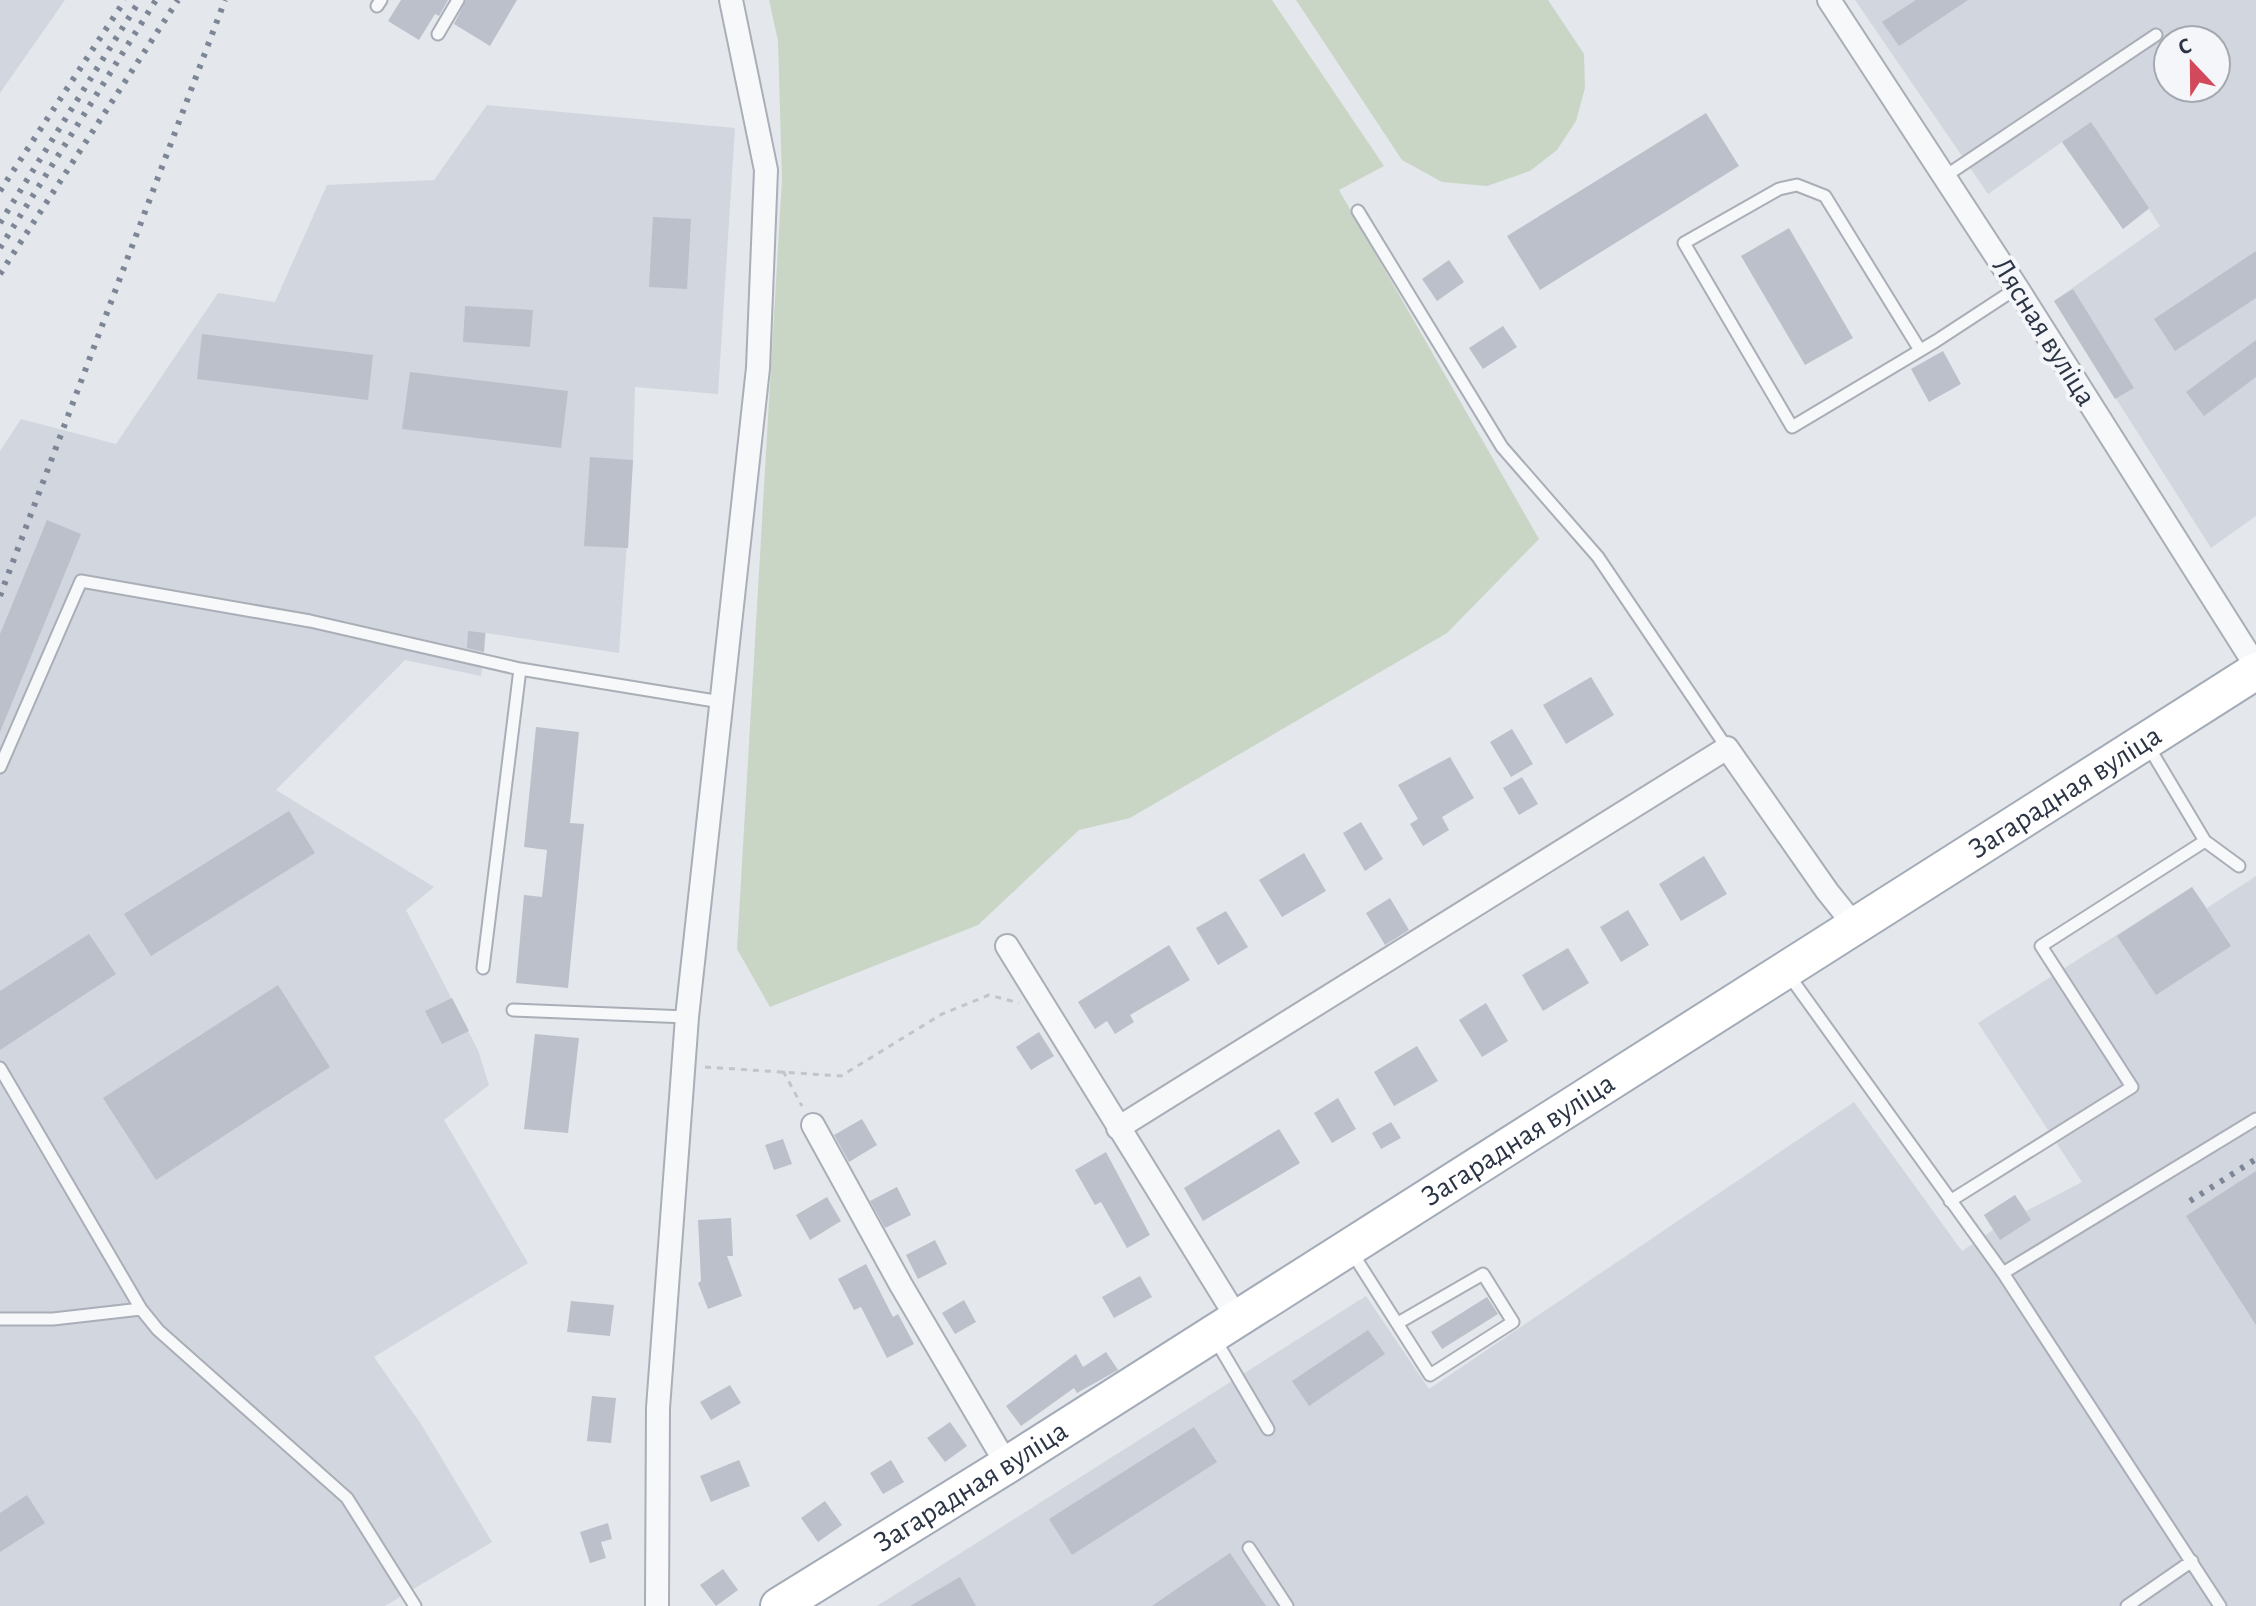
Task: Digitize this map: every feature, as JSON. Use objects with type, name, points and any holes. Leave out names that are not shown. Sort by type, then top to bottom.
[{"type":"main road","name":"Загарадная вуліца","points":[[779,1606],[1007,1465],[2256,668]]},
{"type":"street","points":[[657,1606],[658,1408],[687,1017],[758,368],[766,170],[731,0]]},
{"type":"street","name":"Лясная вуліца","points":[[1829,0],[2017,288],[2256,668]]},
{"type":"street","points":[[1118,1128],[1727,748],[1855,926]]},
{"type":"street","points":[[1007,946],[1118,1128],[1225,1326]]},
{"type":"street","points":[[813,1125],[901,1285],[1007,1465]]},
{"type":"lane","points":[[438,34],[458,0]]},
{"type":"lane","points":[[1944,177],[2152,38]]},
{"type":"lane","points":[[1920,350],[1825,196],[1797,185],[1779,189],[1684,243],[1792,427],[1920,350],[2017,288]]},
{"type":"lane","points":[[1358,211],[1502,447],[1598,557],[1727,748]]},
{"type":"lane","points":[[0,767],[81,581],[310,621],[520,669],[721,702]]},
{"type":"lane","points":[[483,968],[520,669]]},
{"type":"lane","points":[[2144,740],[2205,841],[2239,866]]},
{"type":"lane","points":[[1950,1201],[2132,1087],[2041,946],[2205,841]]},
{"type":"lane","points":[[1785,970],[2003,1273],[2220,1606]]},
{"type":"lane","points":[[513,1010],[687,1017]]},
{"type":"lane","points":[[0,1068],[141,1309],[158,1330],[347,1498],[415,1606]]},
{"type":"lane","points":[[2003,1273],[2256,1119]]},
{"type":"lane","points":[[1348,1247],[1430,1375],[1513,1322],[1483,1274],[1398,1323]]},
{"type":"lane","points":[[0,1319],[53,1319],[141,1309]]},
{"type":"lane","points":[[1225,1326],[1268,1429]]},
{"type":"lane","points":[[1249,1548],[1287,1606]]},
{"type":"lane","points":[[2127,1606],[2192,1561]]},
{"type":"path","points":[[685,1065],[841,1076],[942,1014],[989,995],[1048,1015]]},
{"type":"path","points":[[783,1071],[813,1125]]},
{"type":"shaded area","points":[[0,0],[65,0],[0,93]]},
{"type":"shaded area","points":[[1855,0],[2256,0],[2256,516],[2211,548],[2054,301],[2160,226],[2149,209],[2123,229],[2062,142],[1988,194]]},
{"type":"shaded area","points":[[487,105],[735,128],[718,394],[635,387],[619,653],[486,633],[481,676],[405,660],[276,790],[434,887],[406,910],[478,1050],[489,1085],[444,1120],[528,1263],[374,1357],[421,1424],[492,1542],[385,1606],[0,1606],[0,451],[21,419],[116,444],[218,293],[275,302],[327,185],[434,180]]},
{"type":"shaded area","points":[[2256,876],[2256,1606],[877,1606],[1366,1296],[1429,1389],[1854,1102],[1962,1251],[1993,1230],[1984,1215],[2015,1195],[2026,1211],[2082,1182],[1978,1023],[2192,887],[2207,908]]},
{"type":"green space","points":[[769,0],[1272,0],[1384,166],[1339,190],[1539,539],[1447,633],[1130,818],[1079,830],[978,925],[770,1007],[737,949],[782,179],[778,41]]},
{"type":"green space","points":[[1296,0],[1548,0],[1584,54],[1585,88],[1576,121],[1557,150],[1530,171],[1487,186],[1442,182],[1402,160]]},
{"type":"building","points":[[401,0],[448,0],[419,40],[388,21]]},
{"type":"building","points":[[466,0],[517,0],[490,46],[454,24]]},
{"type":"building","points":[[1916,0],[1968,0],[1899,46],[1882,22]]},
{"type":"building","points":[[1706,113],[1739,166],[1540,290],[1507,236]]},
{"type":"building","points":[[2091,122],[2149,208],[2123,229],[2062,142]]},
{"type":"building","points":[[653,217],[691,219],[687,289],[649,287]]},
{"type":"building","points":[[1789,228],[1853,338],[1805,365],[1741,256]]},
{"type":"building","points":[[2256,251],[2256,298],[2175,351],[2154,319]]},
{"type":"building","points":[[1449,260],[1464,282],[1437,301],[1422,279]]},
{"type":"building","points":[[2073,289],[2134,388],[2115,399],[2054,301]]},
{"type":"building","points":[[465,306],[533,310],[530,347],[463,342]]},
{"type":"building","points":[[1503,326],[1517,347],[1483,369],[1469,348]]},
{"type":"building","points":[[202,334],[373,355],[368,400],[197,379]]},
{"type":"building","points":[[2256,340],[2256,377],[2204,416],[2186,392]]},
{"type":"building","points":[[1943,351],[1961,384],[1929,402],[1911,369]]},
{"type":"building","points":[[410,372],[568,391],[561,448],[402,429]]},
{"type":"building","points":[[590,457],[633,460],[628,548],[584,546]]},
{"type":"building","points":[[47,520],[81,534],[0,732],[0,634]]},
{"type":"building","points":[[468,631],[485,633],[484,652],[467,648]]},
{"type":"building","points":[[1591,677],[1614,715],[1566,744],[1543,705]]},
{"type":"building","points":[[536,727],[579,732],[570,823],[584,824],[568,988],[516,983],[524,895],[542,897],[547,850],[524,847]]},
{"type":"building","points":[[1512,729],[1533,764],[1511,777],[1490,742]]},
{"type":"building","points":[[1450,757],[1474,798],[1442,817],[1449,830],[1423,846],[1410,824],[1418,819],[1398,785]]},
{"type":"building","points":[[1522,777],[1538,804],[1519,815],[1503,788]]},
{"type":"building","points":[[289,811],[315,853],[151,956],[124,914]]},
{"type":"building","points":[[1361,822],[1383,859],[1365,871],[1343,833]]},
{"type":"building","points":[[1304,853],[1326,891],[1282,917],[1259,880]]},
{"type":"building","points":[[1704,856],[1727,894],[1681,921],[1659,884]]},
{"type":"building","points":[[2192,887],[2231,946],[2156,995],[2117,936]]},
{"type":"building","points":[[1390,898],[1409,930],[1385,945],[1366,913]]},
{"type":"building","points":[[1628,910],[1649,945],[1621,962],[1600,927]]},
{"type":"building","points":[[1226,911],[1248,947],[1218,965],[1196,928]]},
{"type":"building","points":[[89,934],[116,974],[0,1050],[0,991]]},
{"type":"building","points":[[1169,945],[1190,980],[1130,1015],[1134,1022],[1115,1034],[1107,1021],[1095,1029],[1078,1002]]},
{"type":"building","points":[[1568,948],[1589,983],[1543,1011],[1522,975]]},
{"type":"building","points":[[278,985],[330,1067],[156,1180],[103,1098]]},
{"type":"building","points":[[452,998],[469,1031],[442,1044],[425,1011]]},
{"type":"building","points":[[1486,1003],[1508,1041],[1482,1057],[1459,1020]]},
{"type":"building","points":[[1039,1032],[1054,1056],[1031,1070],[1016,1047]]},
{"type":"building","points":[[535,1034],[579,1038],[568,1133],[524,1129]]},
{"type":"building","points":[[1417,1046],[1438,1081],[1394,1106],[1374,1072]]},
{"type":"building","points":[[1338,1098],[1356,1129],[1332,1143],[1314,1113]]},
{"type":"building","points":[[862,1119],[877,1145],[849,1162],[834,1135]]},
{"type":"building","points":[[1391,1122],[1401,1138],[1381,1149],[1372,1133]]},
{"type":"building","points":[[1279,1129],[1300,1163],[1203,1221],[1184,1188]]},
{"type":"building","points":[[783,1139],[792,1164],[774,1170],[765,1145]]},
{"type":"building","points":[[1106,1152],[1150,1235],[1127,1248],[1101,1202],[1095,1205],[1075,1170]]},
{"type":"building","points":[[2256,1171],[2256,1325],[2186,1216]]},
{"type":"building","points":[[897,1187],[911,1215],[885,1228],[870,1201]]},
{"type":"building","points":[[2015,1195],[2031,1220],[2000,1240],[1984,1215]]},
{"type":"building","points":[[827,1197],[841,1221],[810,1240],[796,1215]]},
{"type":"building","points":[[731,1218],[733,1256],[727,1256],[742,1296],[708,1309],[698,1283],[701,1281],[698,1220]]},
{"type":"building","points":[[935,1240],[947,1264],[918,1279],[906,1255]]},
{"type":"building","points":[[866,1264],[893,1317],[898,1314],[914,1344],[887,1358],[861,1307],[854,1310],[838,1279]]},
{"type":"building","points":[[1140,1276],[1152,1297],[1114,1318],[1102,1297]]},
{"type":"building","points":[[1487,1297],[1498,1314],[1442,1349],[1431,1332]]},
{"type":"building","points":[[964,1300],[976,1322],[955,1334],[942,1313]]},
{"type":"building","points":[[571,1301],[614,1305],[610,1336],[567,1332]]},
{"type":"building","points":[[1368,1330],[1385,1354],[1309,1406],[1292,1381]]},
{"type":"building","points":[[1106,1352],[1118,1370],[1077,1393],[1074,1388],[1021,1426],[1006,1406],[1076,1354],[1083,1367]]},
{"type":"building","points":[[730,1385],[741,1403],[711,1420],[700,1402]]},
{"type":"building","points":[[592,1396],[616,1398],[611,1443],[587,1441]]},
{"type":"building","points":[[950,1422],[967,1446],[945,1462],[927,1438]]},
{"type":"building","points":[[1194,1427],[1217,1462],[1072,1555],[1049,1519]]},
{"type":"building","points":[[739,1460],[750,1486],[711,1502],[700,1476]]},
{"type":"building","points":[[891,1460],[904,1482],[883,1494],[870,1473]]},
{"type":"building","points":[[27,1495],[45,1523],[0,1552],[0,1513]]},
{"type":"building","points":[[825,1501],[842,1525],[818,1542],[801,1518]]},
{"type":"building","points":[[608,1523],[612,1539],[601,1542],[606,1558],[590,1563],[580,1532]]},
{"type":"building","points":[[1230,1553],[1266,1606],[1152,1606],[1178,1588]]},
{"type":"building","points":[[723,1569],[738,1590],[716,1606],[700,1585]]},
{"type":"building","points":[[960,1577],[976,1606],[910,1606]]},
{"type":"railway","points":[[0,191],[125,0]]},
{"type":"railway","points":[[0,223],[140,0]]},
{"type":"railway","points":[[0,248],[156,0]]},
{"type":"railway","points":[[0,274],[178,0]]},
{"type":"railway","points":[[0,596],[225,0]]},
{"type":"railway","points":[[2190,1201],[2256,1159]]}]
